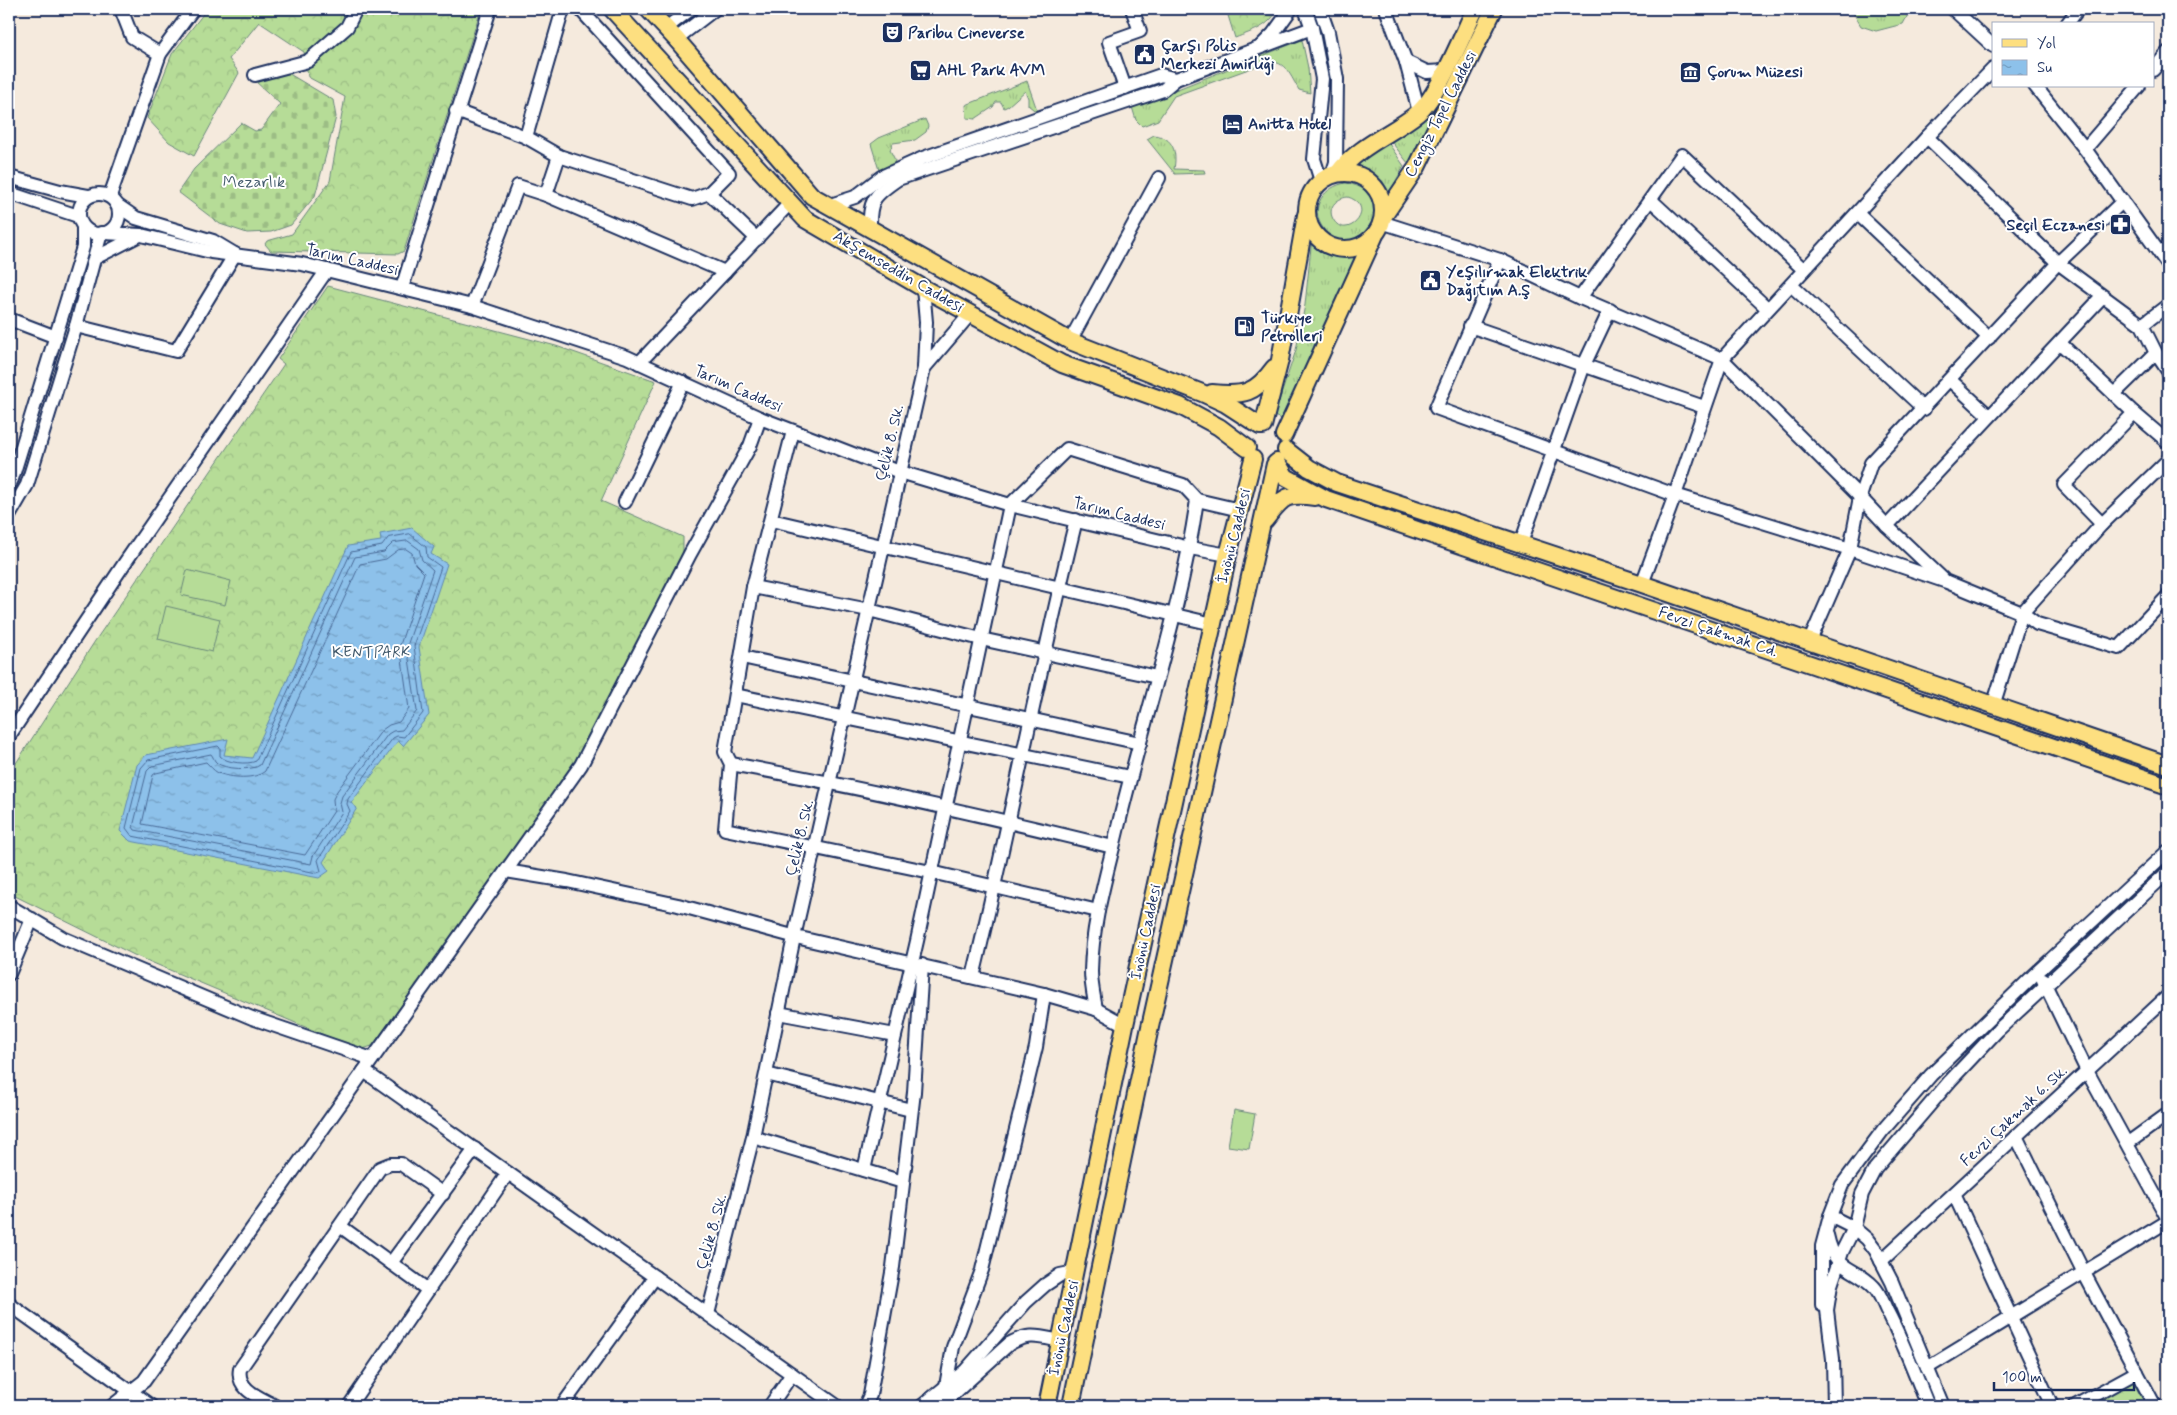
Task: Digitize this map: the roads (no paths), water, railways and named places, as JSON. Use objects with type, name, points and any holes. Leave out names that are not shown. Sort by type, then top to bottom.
[{"type":"main road","name":"Akşemseddin Caddesi","points":[[612,9],[789,204],[805,219],[923,288],[1062,364],[1180,406],[1219,428],[1250,454]]},
{"type":"main road","name":"Akşemseddin Caddesi","points":[[648,9],[812,196],[1070,341],[1202,393],[1226,404],[1262,426]]},
{"type":"main road","name":"Cengiz Topel Caddesi","points":[[1330,176],[1348,160],[1419,112],[1446,71],[1475,9]]},
{"type":"main road","name":"Cengiz Topel Caddesi","points":[[1379,225],[1417,166],[1494,9]]},
{"type":"main road","points":[[1262,426],[1277,427],[1281,453],[1263,465],[1250,454],[1248,437],[1262,426],[1280,360],[1306,215],[1310,196],[1330,176],[1356,174],[1372,183],[1379,193],[1383,205],[1379,225],[1364,245],[1352,249],[1339,249],[1327,245],[1317,238],[1310,227],[1306,215]]},
{"type":"main road","name":"İnönü Caddesi","points":[[1071,1406],[1150,1027],[1262,523],[1281,453],[1379,225]]},
{"type":"main road","points":[[1202,393],[1238,396],[1262,384],[1280,360]]},
{"type":"main road","name":"Fevzi Çakmak Cd.","points":[[1281,453],[1286,478],[1326,499],[2168,786]]},
{"type":"main road","name":"Fevzi Çakmak Cd.","points":[[1281,453],[1337,483],[1642,584],[2168,765]]},
{"type":"main road","name":"İnönü Caddesi","points":[[1048,1406],[1125,1025],[1228,555],[1240,510],[1250,454]]},
{"type":"main road","points":[[1262,523],[1280,501],[1295,495],[1326,499]]},
{"type":"main road","points":[[1075,1272],[1098,1277]]},
{"type":"street","points":[[121,9],[132,37],[160,54]]},
{"type":"street","points":[[113,201],[160,54],[193,9]]},
{"type":"street","points":[[255,75],[308,61],[347,27],[356,9]]},
{"type":"street","points":[[402,288],[456,111],[490,9]]},
{"type":"street","points":[[526,137],[563,9]]},
{"type":"street","points":[[456,111],[526,137],[559,156],[692,199],[709,193],[729,173],[580,9]]},
{"type":"street","points":[[671,33],[691,9]]},
{"type":"street","points":[[671,33],[715,9]]},
{"type":"street","points":[[1125,88],[1109,42],[1140,31],[1132,9]]},
{"type":"street","points":[[1259,49],[1273,34],[1290,9]]},
{"type":"street","points":[[1305,9],[1312,28],[1322,79],[1314,160],[1330,176],[1336,162],[1337,79],[1328,32],[1320,9]]},
{"type":"street","points":[[1386,9],[1406,62],[1419,112]]},
{"type":"street","points":[[1954,9],[1992,45]]},
{"type":"street","points":[[2068,22],[2078,9]]},
{"type":"street","points":[[870,230],[869,208],[880,191],[898,179],[1163,90],[1176,79],[1312,28]]},
{"type":"street","points":[[2154,69],[2168,52]]},
{"type":"street","points":[[1406,62],[1427,72],[1446,71]]},
{"type":"street","points":[[1642,584],[1676,495],[1704,407],[1722,359],[1767,308],[1858,214],[1927,137],[1992,69]]},
{"type":"street","points":[[827,206],[855,197],[881,177],[923,158],[1160,76],[1176,79]]},
{"type":"street","points":[[2037,88],[2085,149],[2168,265]]},
{"type":"street","points":[[2085,149],[2137,88]]},
{"type":"street","points":[[1927,137],[2058,263],[2142,325],[2156,353],[2168,371]]},
{"type":"street","points":[[1580,298],[1682,155],[1804,270]]},
{"type":"street","points":[[546,195],[559,156]]},
{"type":"street","points":[[9,177],[60,192],[88,196],[99,193],[113,201],[119,216],[114,227],[103,233],[93,233],[81,222],[9,193]]},
{"type":"street","points":[[1070,341],[1159,178]]},
{"type":"street","points":[[472,306],[518,186],[546,195],[725,272]]},
{"type":"street","points":[[709,193],[757,239]]},
{"type":"street","points":[[9,486],[83,246],[80,205],[88,196]]},
{"type":"street","points":[[1650,200],[1767,308]]},
{"type":"street","name":"Tarım Caddesi","points":[[113,201],[136,218],[213,241],[235,254]]},
{"type":"street","points":[[1809,643],[1850,549],[1860,497],[1871,463],[1924,409],[2058,263],[2123,201]]},
{"type":"street","points":[[639,362],[789,204]]},
{"type":"street","points":[[1858,214],[1989,338]]},
{"type":"street","points":[[1379,225],[1500,260],[1580,298],[1722,359],[1887,526],[1947,582]]},
{"type":"street","points":[[9,516],[27,485],[103,233]]},
{"type":"street","name":"Tarım Caddesi","points":[[103,233],[141,235],[211,252],[302,264],[472,306],[639,362],[760,418],[900,472],[1010,505],[1190,548],[1228,555]]},
{"type":"street","points":[[95,258],[141,235]]},
{"type":"street","points":[[76,326],[176,350],[235,254]]},
{"type":"street","points":[[1500,260],[1436,408],[1676,495],[1850,549],[1947,582],[2022,613],[2037,624],[2119,648],[2168,596]]},
{"type":"street","points":[[9,736],[141,539],[327,270]]},
{"type":"street","points":[[1791,285],[1924,409]]},
{"type":"street","name":"Çelik 8. Sk.","points":[[708,1314],[753,1138],[794,937],[924,368],[926,322],[923,288]]},
{"type":"street","points":[[68,297],[83,301]]},
{"type":"street","points":[[1887,526],[2102,297]]},
{"type":"street","points":[[2142,325],[2168,305]]},
{"type":"street","points":[[1521,544],[1584,365],[1610,310]]},
{"type":"street","points":[[924,368],[971,314]]},
{"type":"street","points":[[9,319],[56,337]]},
{"type":"street","points":[[1470,326],[1704,407]]},
{"type":"street","points":[[2060,343],[2134,413],[2168,442]]},
{"type":"street","points":[[2114,394],[2156,353]]},
{"type":"street","points":[[1950,380],[1989,416]]},
{"type":"street","points":[[625,502],[683,382]]},
{"type":"street","points":[[2102,524],[2064,486],[2134,413]]},
{"type":"street","points":[[112,1406],[144,1381],[581,765],[690,554],[750,446],[760,418]]},
{"type":"street","points":[[793,431],[753,587],[725,752],[732,764],[726,829],[995,886],[1098,912]]},
{"type":"street","points":[[865,1406],[870,1395],[893,1267],[912,1110],[917,964],[932,872],[1010,505],[1067,449],[1183,485],[1197,500],[1240,510]]},
{"type":"street","points":[[1993,706],[2022,613],[2102,524],[2168,460]]},
{"type":"street","points":[[1096,1009],[1091,971],[1098,912],[1130,777],[1174,615],[1190,548],[1197,500]]},
{"type":"street","points":[[770,520],[884,545],[1213,624]]},
{"type":"street","points":[[972,977],[995,886],[1029,718],[1076,520]]},
{"type":"street","points":[[753,587],[869,610],[981,639],[1157,677]]},
{"type":"street","points":[[742,657],[853,679],[1140,743]]},
{"type":"street","points":[[735,695],[1130,777]]},
{"type":"street","points":[[732,764],[946,806],[1113,847]]},
{"type":"street","points":[[1833,1358],[1822,1306],[1822,1246],[1830,1216],[1842,1185],[1883,1130],[1931,1075],[2038,971],[2168,851]]},
{"type":"street","points":[[506,871],[567,881],[678,905],[794,937],[1044,994],[1096,1009],[1125,1025]]},
{"type":"street","points":[[1834,1406],[1833,1358],[1828,1310],[1831,1285],[1838,1262],[1854,1228],[1862,1194],[1875,1169],[1950,1081],[1998,1030],[2168,872]]},
{"type":"street","points":[[9,906],[63,938],[252,1018],[372,1059]]},
{"type":"street","points":[[9,974],[32,919]]},
{"type":"street","points":[[864,1170],[895,1035],[917,964]]},
{"type":"street","points":[[1927,1368],[2168,1220],[2087,1070],[2038,971]]},
{"type":"street","points":[[946,1386],[953,1347],[982,1270],[1036,1047],[1044,994]]},
{"type":"street","name":"Fevzi Çakmak 6. Sk.","points":[[1881,1261],[2168,996]]},
{"type":"street","points":[[778,1014],[895,1035]]},
{"type":"street","points":[[364,1071],[837,1406]]},
{"type":"street","points":[[766,1074],[912,1110]]},
{"type":"street","points":[[2128,1143],[2168,1114]]},
{"type":"street","points":[[2016,1136],[2084,1273],[2155,1406]]},
{"type":"street","points":[[753,1138],[903,1182]]},
{"type":"street","points":[[391,1263],[475,1150]]},
{"type":"street","points":[[275,1406],[243,1388],[239,1377],[240,1370],[380,1168],[400,1164],[443,1194]]},
{"type":"street","points":[[349,1406],[508,1173]]},
{"type":"street","points":[[1954,1194],[2052,1406]]},
{"type":"street","points":[[1830,1216],[1854,1228],[1867,1239],[1881,1261],[1892,1282],[1942,1406]]},
{"type":"street","points":[[340,1226],[428,1290]]},
{"type":"street","points":[[1826,1230],[1831,1249],[1838,1262],[1866,1280],[1876,1289],[1928,1406]]},
{"type":"street","points":[[922,1406],[971,1364],[1026,1302],[1045,1285],[1060,1275],[1075,1272]]},
{"type":"street","points":[[562,1406],[655,1277]]},
{"type":"street","points":[[9,1304],[151,1406]]},
{"type":"street","points":[[940,1406],[1018,1338],[1034,1336],[1061,1341]]},
{"type":"street","points":[[2075,1406],[2137,1372]]},
{"type":"street","points":[[770,1406],[792,1374]]},
{"type":"water","points":[[412,528],[434,547],[431,554],[447,564],[419,647],[429,715],[403,746],[398,741],[351,803],[357,808],[323,862],[329,871],[319,878],[130,841],[120,831],[137,765],[146,755],[228,739],[224,755],[252,758],[348,546],[381,541],[380,534]]},
{"type":"place","name":"Paribu Cineverse","points":[[892,33]]},
{"type":"place","name":"Çarşı Polis Merkezi Amirliği","points":[[1145,55]]},
{"type":"place","name":"AHL Park AVM","points":[[921,70]]},
{"type":"place","name":"Çorum Müzesi","points":[[1691,72]]},
{"type":"place","name":"Anitta Hotel","points":[[1232,124]]},
{"type":"place","name":"Seçil Eczanesi","points":[[2121,225]]},
{"type":"place","name":"Yeşilırmak Elektrik Dağıtım A.Ş","points":[[1430,281]]},
{"type":"place","name":"Türkiye Petrolleri","points":[[1245,327]]},
{"type":"park label","name":"Mezarlık","points":[[254,182]]},
{"type":"park label","name":"KENTPARK","points":[[371,652]]}]
